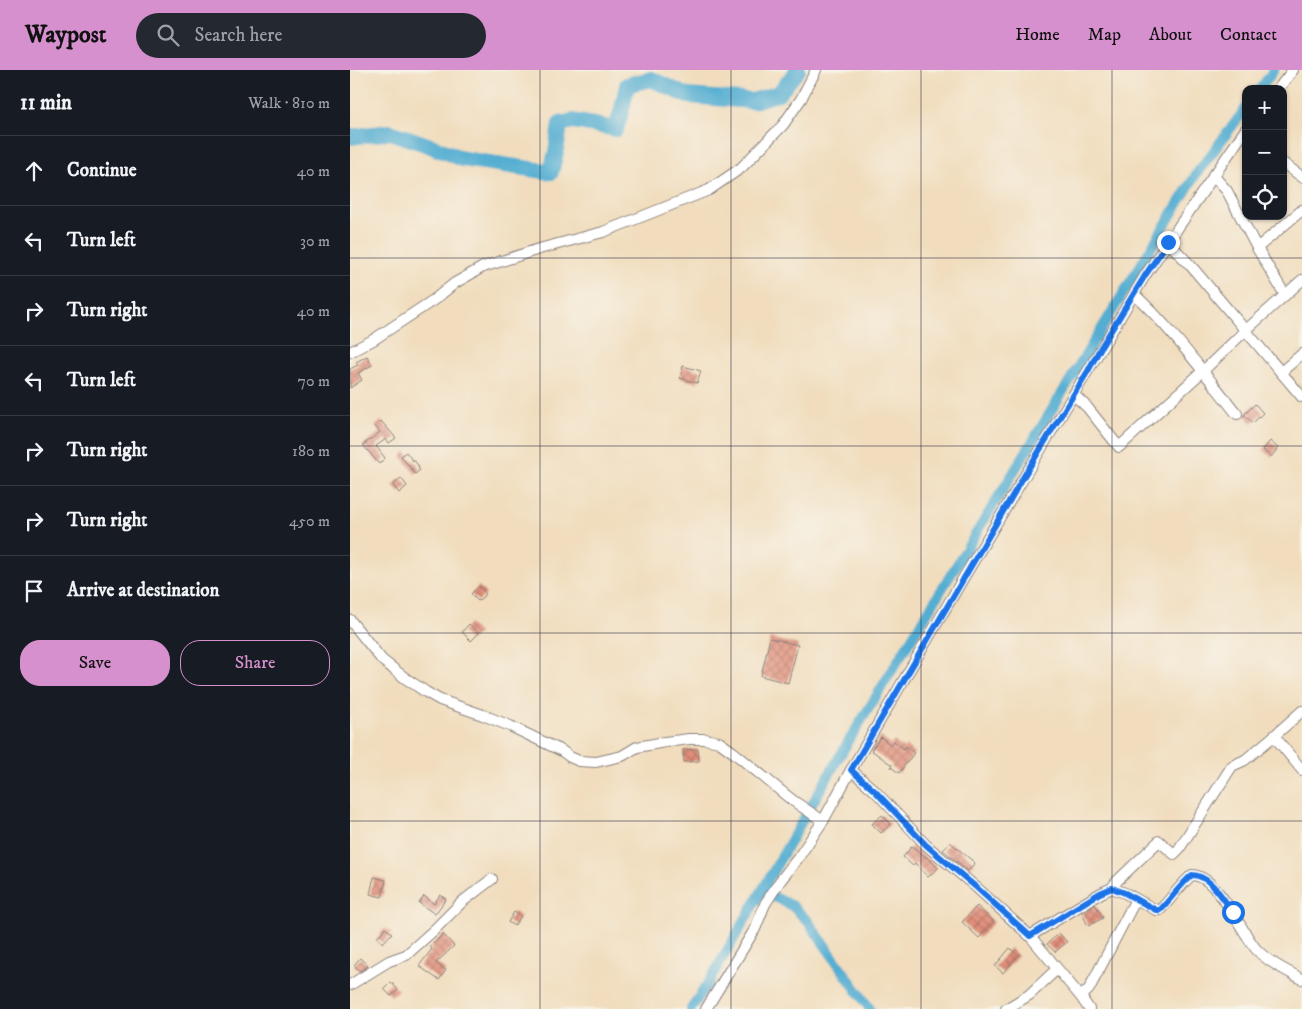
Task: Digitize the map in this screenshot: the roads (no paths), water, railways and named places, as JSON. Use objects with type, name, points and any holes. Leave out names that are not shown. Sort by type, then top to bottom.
[{"type":"street","points":[[350,352],[372,340],[435,299],[455,283],[483,267],[539,249],[603,232],[709,190],[741,168],[783,124],[801,99],[816,70]]},
{"type":"street","points":[[1281,85],[1294,70]]},
{"type":"street","points":[[706,1009],[754,930],[765,904],[798,858],[1101,347],[1146,274],[1242,137]]},
{"type":"street","points":[[1287,166],[1302,177]]},
{"type":"street","points":[[1214,175],[1227,191],[1257,248],[1285,295]]},
{"type":"street","points":[[1257,248],[1302,210]]},
{"type":"street","points":[[1168,242],[1191,266],[1302,397]]},
{"type":"street","points":[[1074,395],[1087,406],[1119,447],[1302,280]]},
{"type":"street","points":[[1134,294],[1153,311],[1236,414]]},
{"type":"street","points":[[1281,372],[1302,354]]},
{"type":"street","points":[[350,620],[382,660],[426,692],[440,700],[510,726],[562,751],[579,762],[605,760],[622,756],[637,748],[665,742],[705,739],[719,742],[792,800],[821,819]]},
{"type":"street","points":[[1030,936],[1100,893],[1112,888],[1159,841],[1174,854],[1232,766],[1245,760],[1302,711]]},
{"type":"street","points":[[1274,736],[1302,770]]},
{"type":"street","points":[[851,770],[887,803],[926,845],[1030,936],[1089,1009]]},
{"type":"street","points":[[1112,888],[1156,910],[1160,910],[1184,881],[1192,875],[1198,875],[1221,895],[1257,950],[1266,958],[1302,979]]},
{"type":"street","points":[[350,986],[390,961],[406,955],[462,902],[492,879]]},
{"type":"street","points":[[1081,997],[1089,989],[1136,899]]},
{"type":"street","points":[[1006,1009],[1029,995],[1057,969]]},
{"type":"waterway","points":[[350,137],[390,132],[463,159],[551,172],[560,124],[573,121],[616,129],[627,85],[651,79],[688,96],[753,101],[779,93],[798,70]]},
{"type":"waterway","points":[[1263,85],[1274,70]]},
{"type":"waterway","points":[[691,1009],[710,980],[845,747],[1197,173],[1242,113]]},
{"type":"waterway","points":[[765,892],[792,906],[807,920],[870,1009]]}]
